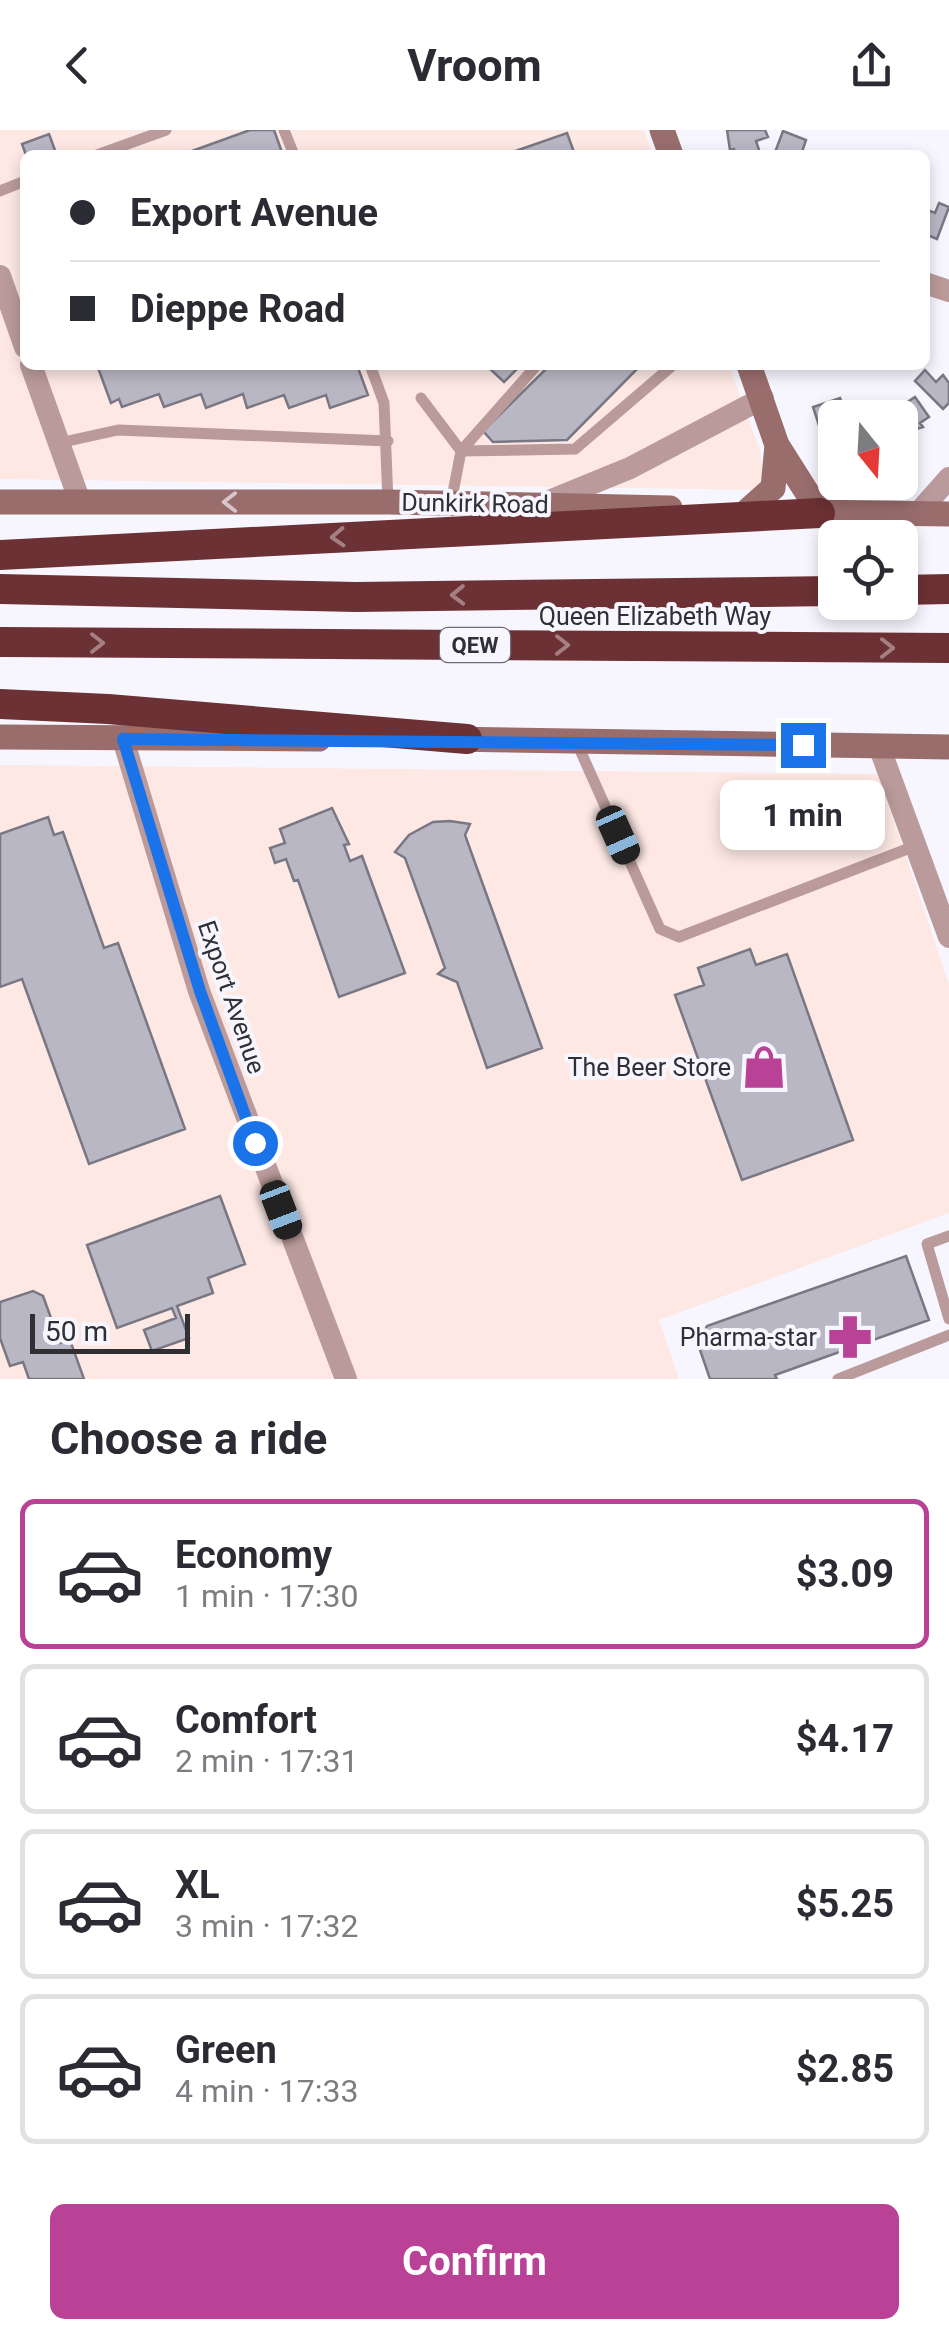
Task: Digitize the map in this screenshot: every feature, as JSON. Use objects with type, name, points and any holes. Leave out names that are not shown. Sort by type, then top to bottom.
[{"type":"highway","points":[[0,555],[820,512]]},
{"type":"highway","name":"Queen Elizabeth Way","points":[[0,589],[356,597],[818,591]]},
{"type":"highway","points":[[918,590],[949,589]]},
{"type":"highway","name":"Queen Elizabeth Way","points":[[0,642],[949,648]]},
{"type":"highway","points":[[0,704],[466,740]]},
{"type":"street","points":[[0,276],[20,331]]},
{"type":"street","points":[[34,370],[80,502]]},
{"type":"street","points":[[752,370],[778,445],[820,512],[949,514]]},
{"type":"street","points":[[542,504],[630,468],[762,398]]},
{"type":"street","points":[[737,514],[773,488],[778,445]]},
{"type":"street","points":[[918,513],[949,478]]},
{"type":"street","name":"Dunkirk Road","points":[[0,502],[542,504],[737,514]]},
{"type":"street","points":[[0,737],[949,747]]},
{"type":"street","name":"Export Avenue","points":[[123,739],[205,1008],[346,1379]]},
{"type":"street","points":[[879,746],[949,937]]},
{"type":"lane","points":[[112,150],[166,130]]},
{"type":"lane","points":[[372,370],[384,403],[388,502]]},
{"type":"lane","points":[[451,503],[461,450],[478,426],[532,370]]},
{"type":"lane","points":[[461,450],[575,449],[666,370]]},
{"type":"lane","points":[[421,398],[461,450]]},
{"type":"lane","points":[[59,443],[118,430],[388,441]]},
{"type":"lane","points":[[576,741],[660,930],[679,937],[915,846]]},
{"type":"lane","points":[[949,1236],[928,1244],[949,1319]]},
{"type":"lane","points":[[838,1379],[949,1335]]},
{"type":"shaded area","points":[[0,130],[644,130],[651,150],[20,150],[20,370],[731,370],[760,451],[765,490],[0,479]]},
{"type":"shaded area","points":[[0,765],[878,774],[949,984],[949,1213],[659,1320],[679,1379],[0,1379]]},
{"type":"building","points":[[250,130],[274,130],[281,150],[195,150]]},
{"type":"building","points":[[727,130],[765,130],[768,137],[756,141],[759,150],[730,150]]},
{"type":"building","points":[[783,131],[806,140],[803,150],[776,150]]},
{"type":"building","points":[[567,133],[573,150],[518,150]]},
{"type":"building","points":[[49,134],[55,150],[24,150],[22,144]]},
{"type":"building","points":[[939,203],[949,207],[937,239],[930,236],[930,211],[935,213]]},
{"type":"building","points":[[99,370],[359,370],[368,395],[330,408],[326,395],[289,408],[284,395],[247,408],[243,394],[206,408],[201,394],[164,407],[159,394],[122,407],[119,399],[111,403]]},
{"type":"building","points":[[491,370],[516,370],[504,382]]},
{"type":"building","points":[[545,370],[636,370],[567,440],[493,442],[483,431]]},
{"type":"building","points":[[925,370],[936,382],[943,375],[949,383],[949,403],[943,409],[915,381]]},
{"type":"building","points":[[918,401],[929,417],[920,423],[923,427],[918,428]]},
{"type":"building","points":[[332,808],[349,844],[344,845],[350,861],[362,856],[405,973],[339,997],[298,880],[294,881],[286,859],[275,863],[270,848],[285,843],[280,829]]},
{"type":"building","points":[[48,817],[54,835],[63,832],[104,948],[118,943],[185,1129],[89,1164],[22,979],[0,987],[0,834]]},
{"type":"building","points":[[433,822],[470,824],[465,835],[542,1048],[487,1068],[457,982],[438,974],[445,968],[405,858],[395,852],[409,835]]},
{"type":"building","name":"The Beer Store","points":[[750,949],[756,965],[787,954],[853,1140],[742,1180],[675,995],[704,985],[698,968]]},
{"type":"building","points":[[220,1196],[245,1264],[208,1278],[213,1293],[177,1306],[189,1338],[152,1351],[144,1330],[176,1318],[172,1308],[117,1328],[87,1245]]},
{"type":"building","points":[[906,1256],[929,1320],[775,1375],[777,1379],[710,1379],[698,1344],[707,1326]]},
{"type":"building","points":[[33,1291],[43,1296],[60,1343],[70,1340],[84,1379],[29,1379],[23,1362],[10,1366],[0,1338],[0,1302]]},
{"type":"place","name":"The Beer Store","points":[[764,1067]]},
{"type":"place","name":"Pharma-star","points":[[850,1337]]},
{"type":"route","points":[[255,1143],[200,991],[123,739],[803,745]]}]
